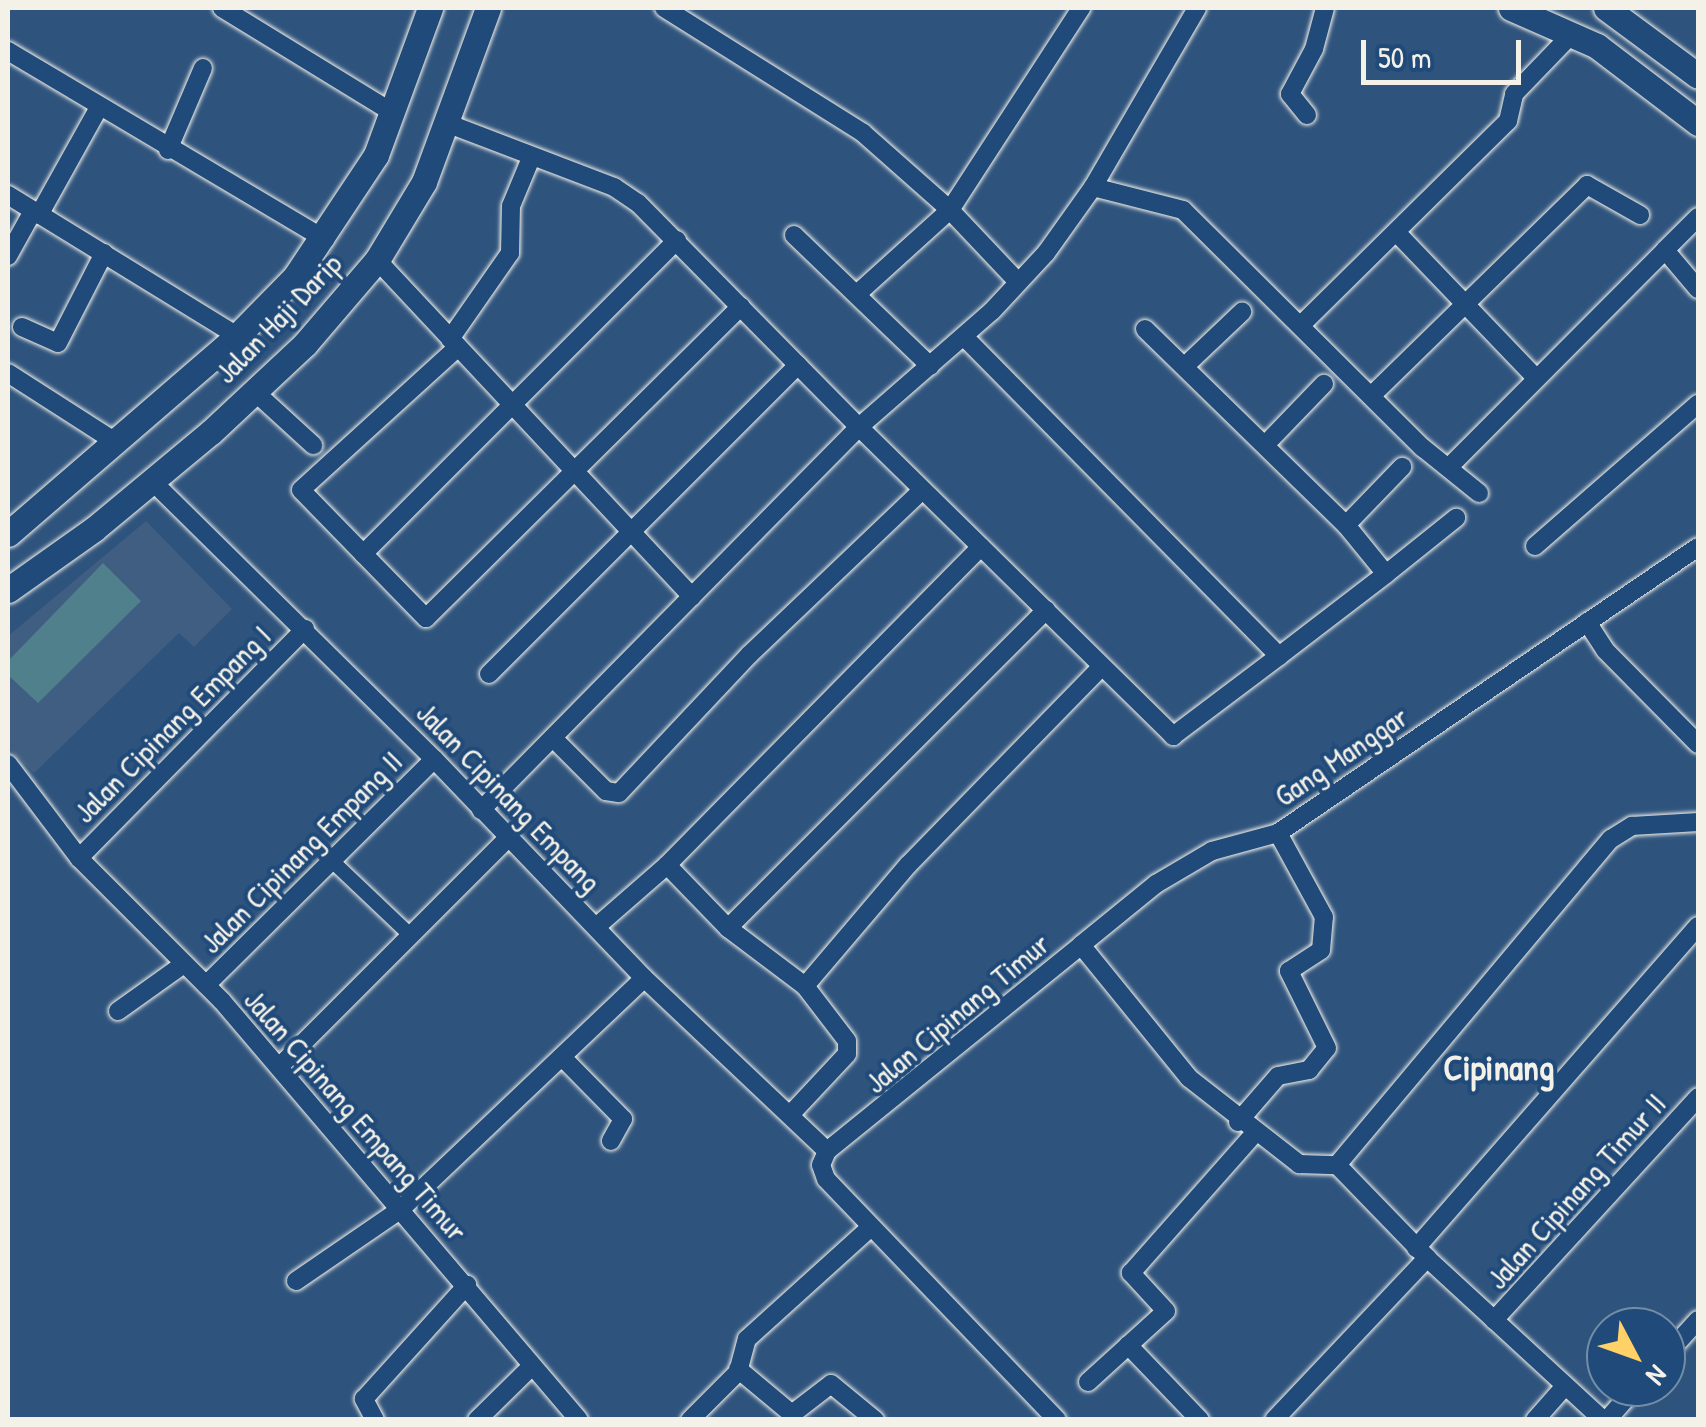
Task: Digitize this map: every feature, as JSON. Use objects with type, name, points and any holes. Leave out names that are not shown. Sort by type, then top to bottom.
[{"type":"main road","name":"Jalan Haji Darip","points":[[8,534],[237,336],[324,240],[395,114],[430,8]]},
{"type":"main road","name":"Jalan Haji Darip","points":[[8,590],[152,480],[255,392],[377,260],[424,182],[449,124],[488,8]]},
{"type":"main road","points":[[1511,8],[1572,32],[1698,123]]},
{"type":"main road","points":[[1606,8],[1698,76]]},
{"type":"street","points":[[222,8],[395,114]]},
{"type":"street","points":[[664,8],[862,133],[950,210],[1018,282]]},
{"type":"street","points":[[856,294],[950,210],[1081,8]]},
{"type":"street","points":[[481,810],[859,427],[965,338],[1018,282],[1093,187],[1197,8]]},
{"type":"street","points":[[1308,116],[1290,94],[1314,50],[1325,8]]},
{"type":"street","points":[[1301,325],[1508,121],[1514,94],[1572,32]]},
{"type":"street","points":[[8,51],[98,109],[324,240]]},
{"type":"street","points":[[168,150],[203,68]]},
{"type":"street","points":[[8,256],[98,109]]},
{"type":"street","points":[[449,124],[614,187],[678,240],[859,427],[1173,736],[1456,518]]},
{"type":"street","points":[[531,158],[511,206],[510,253],[454,343],[301,490],[426,618],[741,306]]},
{"type":"street","points":[[1371,396],[1588,185],[1640,216]]},
{"type":"street","points":[[1093,187],[1183,210],[1371,396],[1479,493]]},
{"type":"street","points":[[8,195],[237,336]]},
{"type":"street","points":[[1449,467],[1534,376],[1698,216]]},
{"type":"street","points":[[1396,232],[1534,376]]},
{"type":"street","points":[[794,235],[930,366]]},
{"type":"street","points":[[362,554],[512,410],[678,240]]},
{"type":"street","points":[[1665,250],[1698,289]]},
{"type":"street","points":[[22,327],[58,342],[104,254]]},
{"type":"street","points":[[377,260],[512,410],[692,596]]},
{"type":"street","points":[[1185,366],[1242,312]]},
{"type":"street","points":[[1144,330],[1346,525],[1386,574]]},
{"type":"street","points":[[965,338],[1279,656]]},
{"type":"street","points":[[488,674],[798,365]]},
{"type":"street","points":[[8,373],[114,441]]},
{"type":"street","points":[[1265,445],[1324,384]]},
{"type":"street","points":[[255,392],[314,445]]},
{"type":"street","points":[[1535,546],[1698,404]]},
{"type":"street","points":[[1346,525],[1402,467]]},
{"type":"street","name":"Jalan Cipinang Empang","points":[[152,480],[434,759],[644,978],[827,1151]]},
{"type":"street","points":[[553,738],[615,796],[749,655],[922,490]]},
{"type":"street","name":"Gang Manggar","points":[[1238,1122],[1278,1076],[1309,1070],[1327,1048],[1290,973],[1321,950],[1324,917],[1278,832],[1698,547]]},
{"type":"street","points":[[596,926],[667,865],[981,548]]},
{"type":"street","points":[[728,928],[1046,610]]},
{"type":"street","points":[[1587,622],[1605,650],[1698,744]]},
{"type":"street","name":"Jalan Cipinang Empang I","points":[[79,858],[305,629]]},
{"type":"street","points":[[805,986],[908,864],[1100,668]]},
{"type":"street","name":"Jalan Cipinang Empang II","points":[[206,985],[434,759]]},
{"type":"street","name":"Jalan Cipinang Empang Timur","points":[[8,764],[79,858],[181,966],[206,985],[279,1067],[579,1420]]},
{"type":"street","points":[[1605,1420],[1422,1253],[1337,1165],[1611,839],[1632,826],[1698,822]]},
{"type":"street","points":[[1081,945],[1156,884],[1212,851],[1278,832]]},
{"type":"street","points":[[279,1067],[508,838]]},
{"type":"street","points":[[330,859],[410,936]]},
{"type":"street","points":[[667,865],[728,928],[805,986],[849,1048],[790,1115]]},
{"type":"street","points":[[1274,1420],[1422,1253],[1698,926]]},
{"type":"street","name":"Jalan Cipinang Timur","points":[[827,1151],[1081,945],[1189,1078],[1238,1122],[1299,1164],[1337,1165]]},
{"type":"street","points":[[118,1010],[181,966]]},
{"type":"street","points":[[296,1281],[400,1208],[644,978]]},
{"type":"street","points":[[562,1058],[623,1118],[612,1141]]},
{"type":"street","name":"Jalan Cipinang Timur II","points":[[1494,1320],[1698,1098]]},
{"type":"street","points":[[1088,1382],[1166,1308],[1131,1273],[1254,1134]]},
{"type":"street","points":[[827,1151],[821,1171],[1058,1420]]},
{"type":"street","points":[[690,1420],[738,1369],[748,1339],[871,1227]]},
{"type":"street","points":[[375,1420],[364,1398],[466,1285]]},
{"type":"street","points":[[1128,1345],[1200,1420]]},
{"type":"street","points":[[477,1420],[532,1366]]},
{"type":"street","points":[[738,1369],[792,1414],[831,1384],[874,1420]]},
{"type":"street","points":[[1535,1420],[1565,1386]]},
{"type":"shaded area","points":[[146,521],[232,609],[194,647],[179,633],[34,773],[8,747],[8,636]]},
{"type":"green space","points":[[103,563],[141,601],[38,703],[8,675],[8,661]]},
{"type":"district","name":"Cipinang","points":[[1499,1068]]}]
